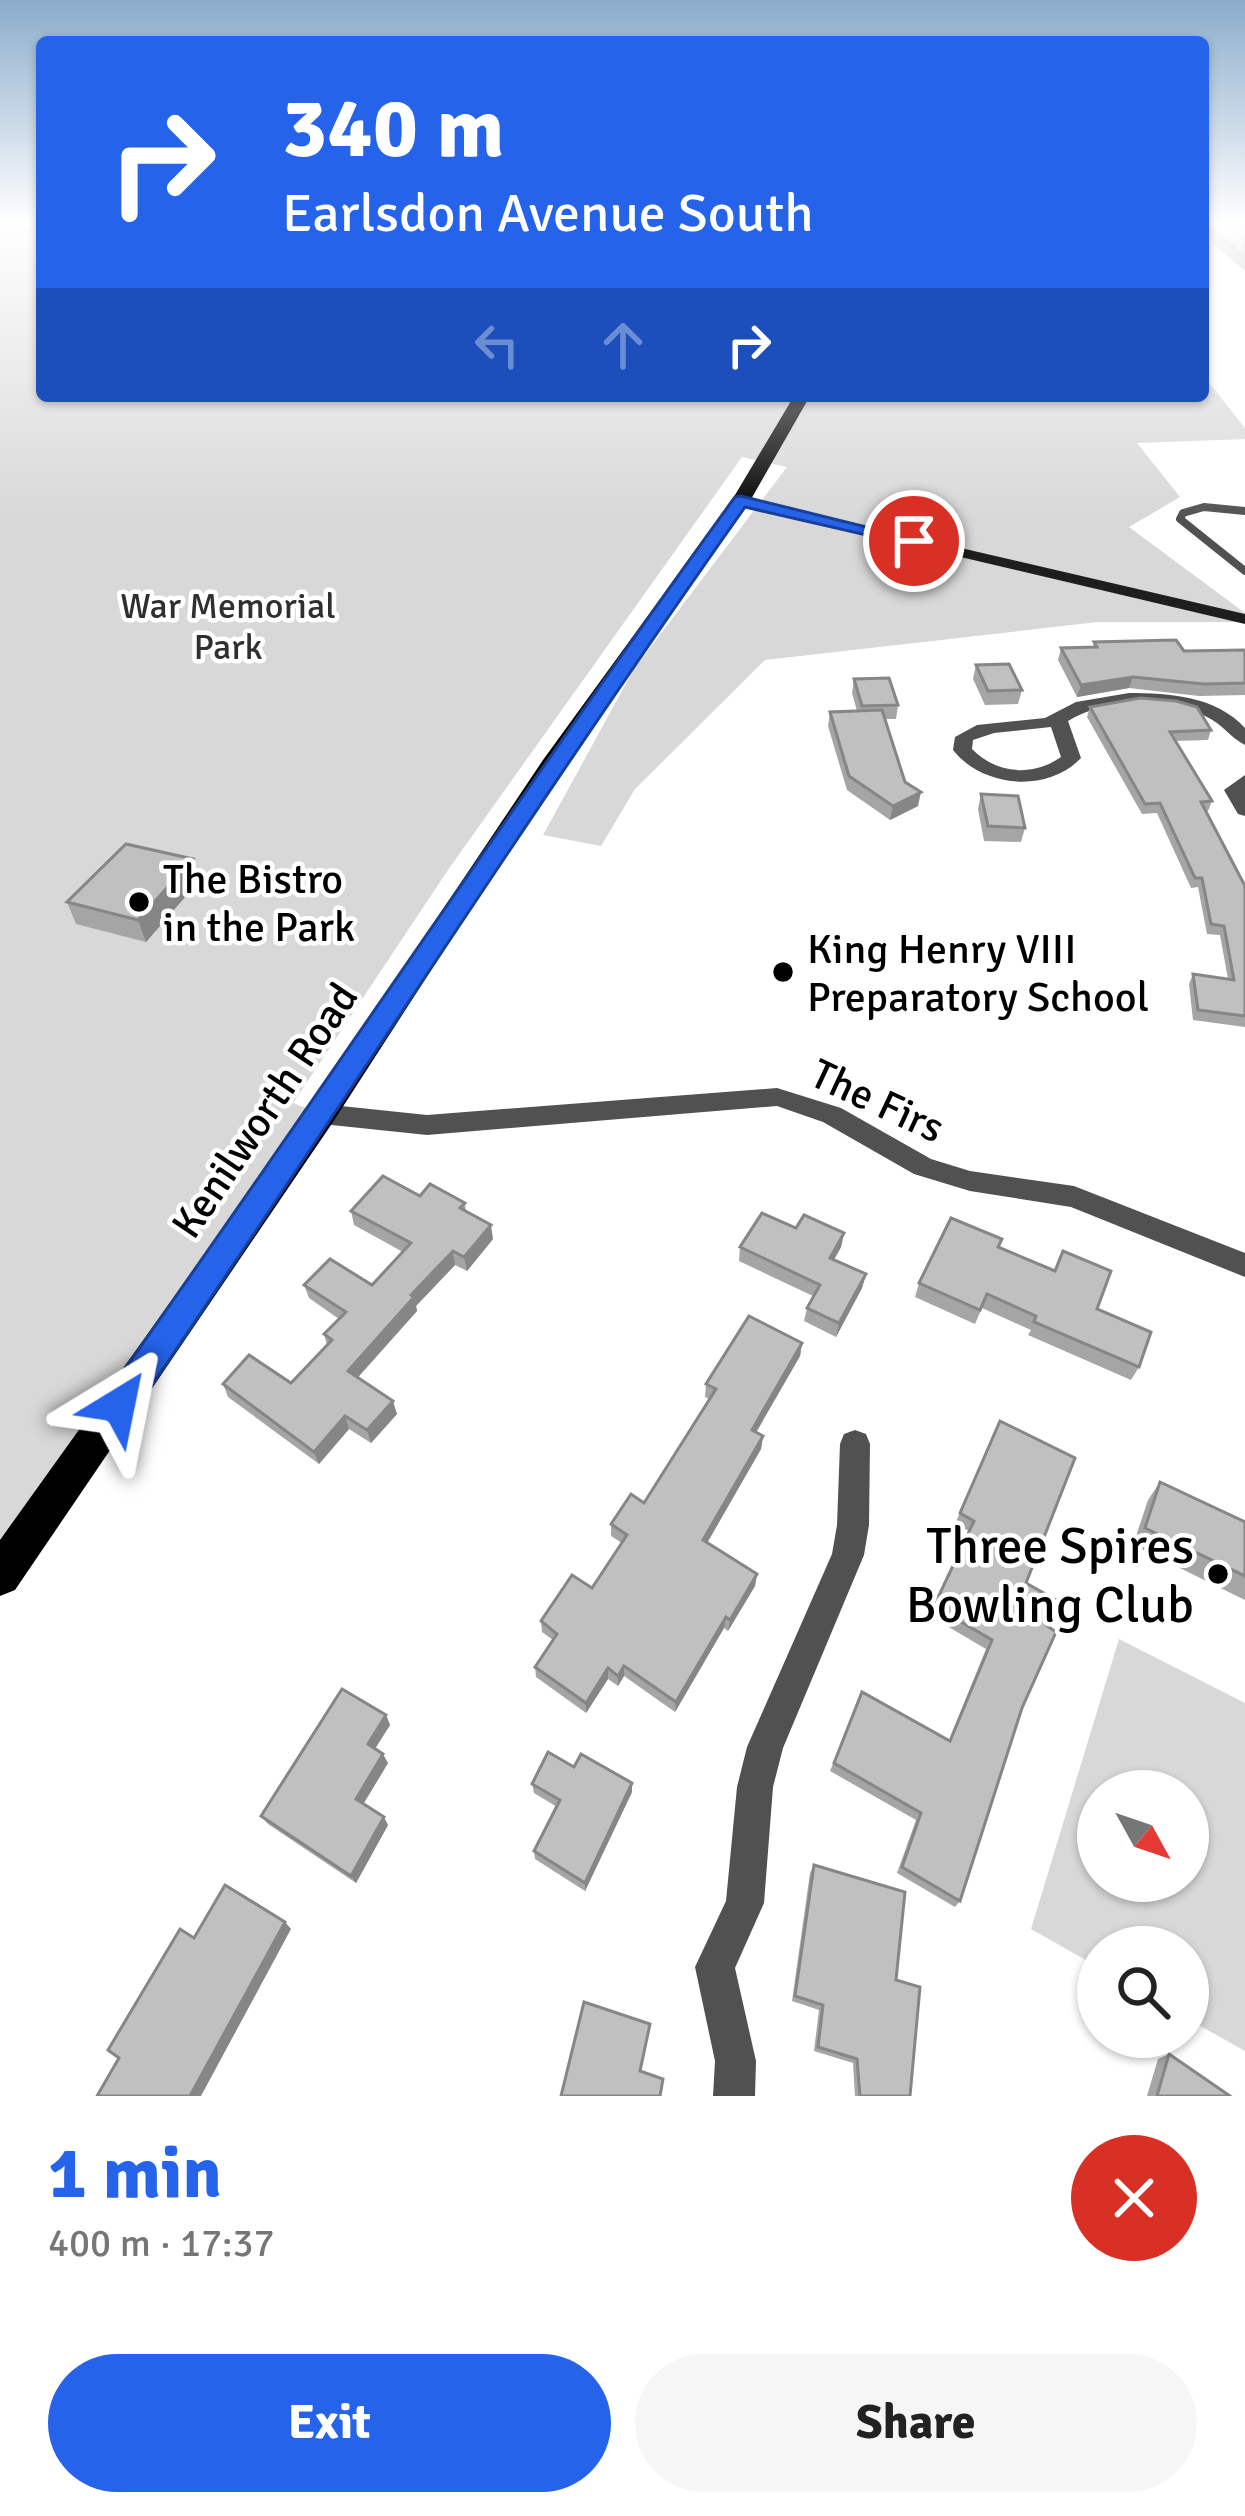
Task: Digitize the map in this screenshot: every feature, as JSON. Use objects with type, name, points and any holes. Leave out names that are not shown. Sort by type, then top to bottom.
[{"type":"main road","name":"Kenilworth Road","points":[[0,1575],[322,1114],[552,765],[741,501],[799,402]]},
{"type":"main road","points":[[741,501],[1245,619]]},
{"type":"street","points":[[1058,720],[1071,758],[1055,771],[997,773],[971,762],[962,751],[964,737],[976,730],[1058,720],[1086,704],[1181,702],[1223,716],[1245,739]]},
{"type":"street","points":[[1245,781],[1234,790],[1245,810]]},
{"type":"street","name":"The Firs","points":[[322,1114],[427,1125],[730,1097],[777,1097],[832,1114],[923,1167],[970,1181],[1074,1197],[1245,1264]]},
{"type":"street","points":[[734,2096],[738,2063],[715,1966],[745,1903],[755,1787],[765,1747],[848,1555],[855,1444]]},
{"type":"lane","points":[[1245,511],[1204,506],[1183,513],[1180,519],[1245,571]]},
{"type":"green space","name":"War Memorial Park","points":[[0,324],[36,324],[36,402],[1209,402],[1209,383],[1245,428],[1245,439],[1137,443],[1180,497],[1129,527],[1245,613],[1245,622],[1098,622],[765,660],[635,789],[601,846],[543,835],[634,669],[787,467],[742,457],[450,867],[293,1103],[322,1114],[0,1575]]},
{"type":"green space","points":[[1119,1639],[1245,1703],[1245,2051],[1209,2031],[1209,1926],[1077,1926],[1077,1955],[1031,1929],[1077,1777],[1077,1902],[1209,1902],[1209,1770],[1079,1770]]},
{"type":"building","points":[[1176,640],[1184,651],[1245,650],[1245,683],[1133,677],[1081,685],[1061,648],[1097,647],[1094,642]]},
{"type":"building","points":[[1009,664],[1022,690],[988,691],[976,665]]},
{"type":"building","points":[[889,678],[898,705],[862,706],[854,679]]},
{"type":"building","points":[[1140,698],[1197,707],[1211,730],[1170,732],[1212,801],[1201,802],[1245,886],[1245,1016],[1198,1010],[1193,974],[1234,980],[1224,926],[1211,924],[1202,878],[1195,878],[1160,803],[1145,804],[1090,707]]},
{"type":"building","points":[[882,710],[905,782],[921,792],[893,806],[849,776],[830,712]]},
{"type":"building","points":[[981,794],[1018,796],[1025,828],[988,826]]},
{"type":"building","points":[[126,844],[193,859],[138,920],[67,902]]},
{"type":"building","points":[[383,1176],[420,1196],[430,1184],[465,1203],[460,1208],[491,1225],[464,1257],[453,1251],[348,1371],[393,1401],[367,1430],[345,1416],[314,1452],[223,1384],[249,1355],[291,1383],[332,1340],[324,1334],[346,1312],[304,1285],[330,1259],[372,1285],[411,1243],[351,1211]]},
{"type":"building","points":[[762,1213],[796,1228],[804,1215],[844,1233],[830,1258],[866,1274],[839,1323],[807,1308],[820,1285],[740,1247]]},
{"type":"building","points":[[951,1218],[1002,1239],[998,1247],[1055,1271],[1063,1251],[1111,1271],[1097,1309],[1151,1332],[1139,1367],[1034,1322],[1036,1316],[987,1294],[980,1310],[919,1283]]},
{"type":"building","points":[[749,1316],[802,1343],[752,1430],[763,1436],[703,1540],[757,1574],[676,1702],[624,1666],[618,1676],[608,1668],[586,1703],[535,1667],[557,1634],[541,1621],[572,1575],[592,1588],[627,1535],[611,1524],[631,1494],[644,1503],[716,1389],[706,1384]]},
{"type":"building","points":[[1000,1421],[1075,1458],[1026,1583],[1056,1600],[1046,1625],[1056,1632],[1022,1708],[960,1901],[902,1867],[921,1813],[834,1763],[862,1692],[950,1741],[992,1640],[934,1606],[974,1521],[960,1513]]},
{"type":"building","points":[[1160,1482],[1245,1522],[1245,1576],[1145,1528]]},
{"type":"building","points":[[342,1689],[386,1715],[368,1744],[383,1754],[356,1799],[384,1817],[351,1876],[261,1816]]},
{"type":"building","points":[[548,1752],[574,1767],[581,1754],[632,1783],[585,1883],[534,1851],[560,1800],[532,1784]]},
{"type":"building","points":[[814,1865],[905,1892],[896,1980],[920,1987],[910,2096],[860,2096],[857,2059],[818,2047],[823,2005],[795,1996]]},
{"type":"building","points":[[225,1885],[285,1922],[190,2096],[97,2096],[119,2058],[108,2050],[180,1929],[194,1938]]},
{"type":"building","points":[[584,2002],[650,2024],[640,2071],[663,2079],[660,2096],[561,2096]]},
{"type":"building","points":[[1168,2058],[1175,2058],[1230,2096],[1157,2096]]},
{"type":"place","name":"The Bistro in the Park","points":[[139,902]]},
{"type":"place","name":"King Henry VIII Preparatory School","points":[[783,972]]},
{"type":"place","name":"Three Spires Bowling Club","points":[[1218,1574]]},
{"type":"route","points":[[119,1405],[322,1114],[552,765],[741,501],[914,541]]}]
